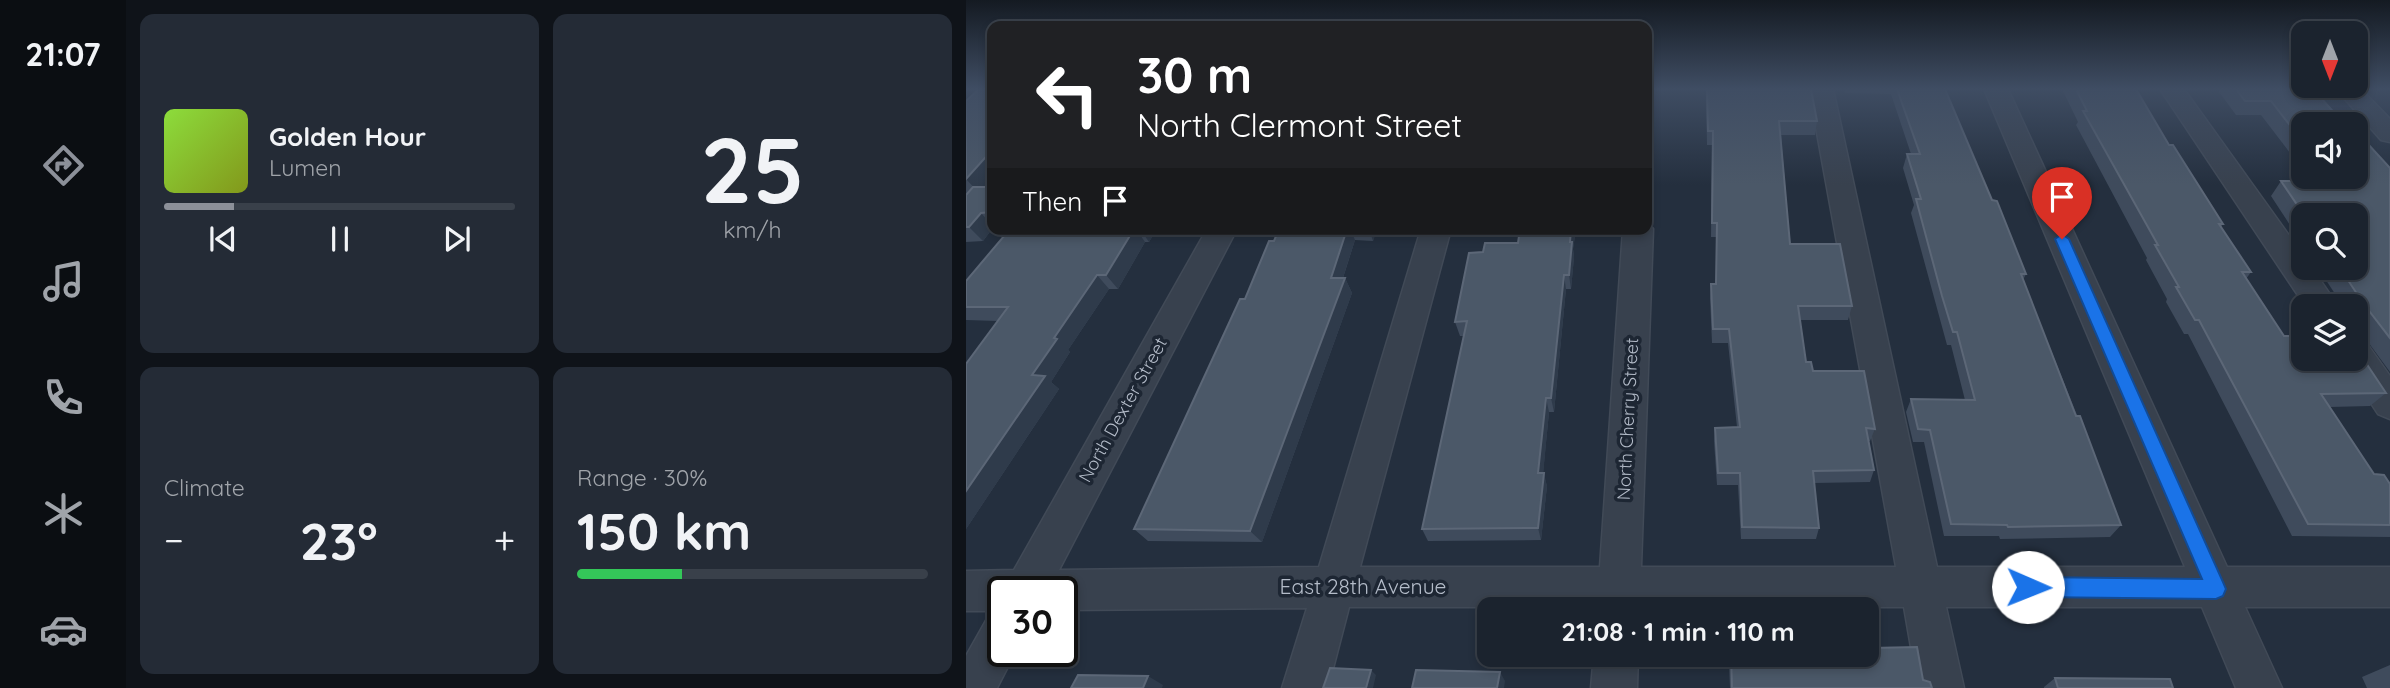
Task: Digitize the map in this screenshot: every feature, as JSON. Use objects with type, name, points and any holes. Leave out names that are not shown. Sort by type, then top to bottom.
[{"type":"street","points":[[1827,121],[1941,688]]},
{"type":"street","points":[[2010,121],[2259,688]]},
{"type":"street","points":[[2378,121],[2390,134]]},
{"type":"street","name":"North Dexter Street","points":[[1033,576],[1219,235]]},
{"type":"street","points":[[1305,688],[1434,235]]},
{"type":"street","name":"North Cherry Street","points":[[1618,597],[1637,235]]},
{"type":"street","points":[[2367,371],[2390,404]]},
{"type":"street","name":"East 28th Avenue","points":[[1665,597],[1921,586],[2216,589],[2390,587]]},
{"type":"street","name":"East 28th Avenue","points":[[1078,590],[1334,587],[1571,597]]},
{"type":"street","name":"East 28th Avenue","points":[[966,591],[987,591]]},
{"type":"street","points":[[973,688],[987,662]]},
{"type":"street","points":[[1614,688],[1615,667]]},
{"type":"lane","points":[[2194,121],[2314,294]]},
{"type":"building","points":[[966,121],[987,121],[987,156],[966,179]]},
{"type":"building","points":[[1708,121],[1779,121],[1790,244],[1840,244],[1852,306],[1798,306],[1806,362],[1811,362],[1813,371],[1864,371],[1875,429],[1866,428],[1874,470],[1813,471],[1819,528],[1742,527],[1740,473],[1718,473],[1715,428],[1740,427],[1729,329],[1713,329],[1711,284],[1716,284],[1717,223],[1712,223],[1713,131],[1708,131]]},
{"type":"building","points":[[1908,121],[1959,121],[1992,200],[1997,201],[2026,274],[2021,274],[2076,416],[2080,416],[2121,525],[2008,527],[1951,524],[1930,430],[1918,429],[1911,399],[1975,400],[1957,332],[1953,332],[1942,296],[1916,199],[1921,199],[1907,154],[1920,154]]},
{"type":"building","points":[[2089,121],[2155,121],[2169,145],[2173,145],[2223,224],[2219,224],[2251,272],[2242,272],[2284,336],[2291,336],[2291,371],[2368,371],[2368,366],[2386,393],[2321,394],[2374,474],[2384,475],[2390,484],[2390,525],[2308,524],[2199,320],[2195,320],[2155,245],[2158,245]]},
{"type":"building","points":[[2368,144],[2390,168],[2390,338],[2368,309],[2368,294],[2357,294],[2348,280],[2368,280],[2368,203],[2296,203],[2281,181],[2291,181],[2291,189],[2368,189]]},
{"type":"building","points":[[973,187],[987,187],[987,212],[981,213],[969,227],[966,227],[966,195]]},
{"type":"building","points":[[1005,235],[1130,235],[1106,275],[1097,275],[1054,338],[1057,339],[1032,375],[1045,376],[966,491],[966,364],[1008,307],[966,307],[966,281]]},
{"type":"building","points":[[1276,235],[1345,235],[1331,278],[1345,278],[1250,531],[1134,529],[1240,299],[1245,299],[1269,241],[1274,241]]},
{"type":"building","points":[[1519,235],[1571,235],[1572,242],[1569,275],[1564,275],[1551,398],[1546,398],[1538,473],[1544,473],[1538,528],[1422,529],[1467,321],[1455,322],[1469,253],[1483,252],[1485,243],[1518,243]]},
{"type":"building","points":[[1917,647],[1923,680],[1930,682],[1932,688],[1732,688],[1731,667],[1879,667],[1879,648]]},
{"type":"building","points":[[1330,668],[1371,670],[1366,688],[1323,688]]},
{"type":"building","points":[[1416,670],[1500,672],[1497,688],[1412,688]]},
{"type":"building","points":[[1078,675],[1148,676],[1143,688],[1071,688]]},
{"type":"building","points":[[2055,678],[2170,679],[2173,688],[2058,688]]},
{"type":"route","points":[[2028,587],[2216,589],[2062,239]]}]
